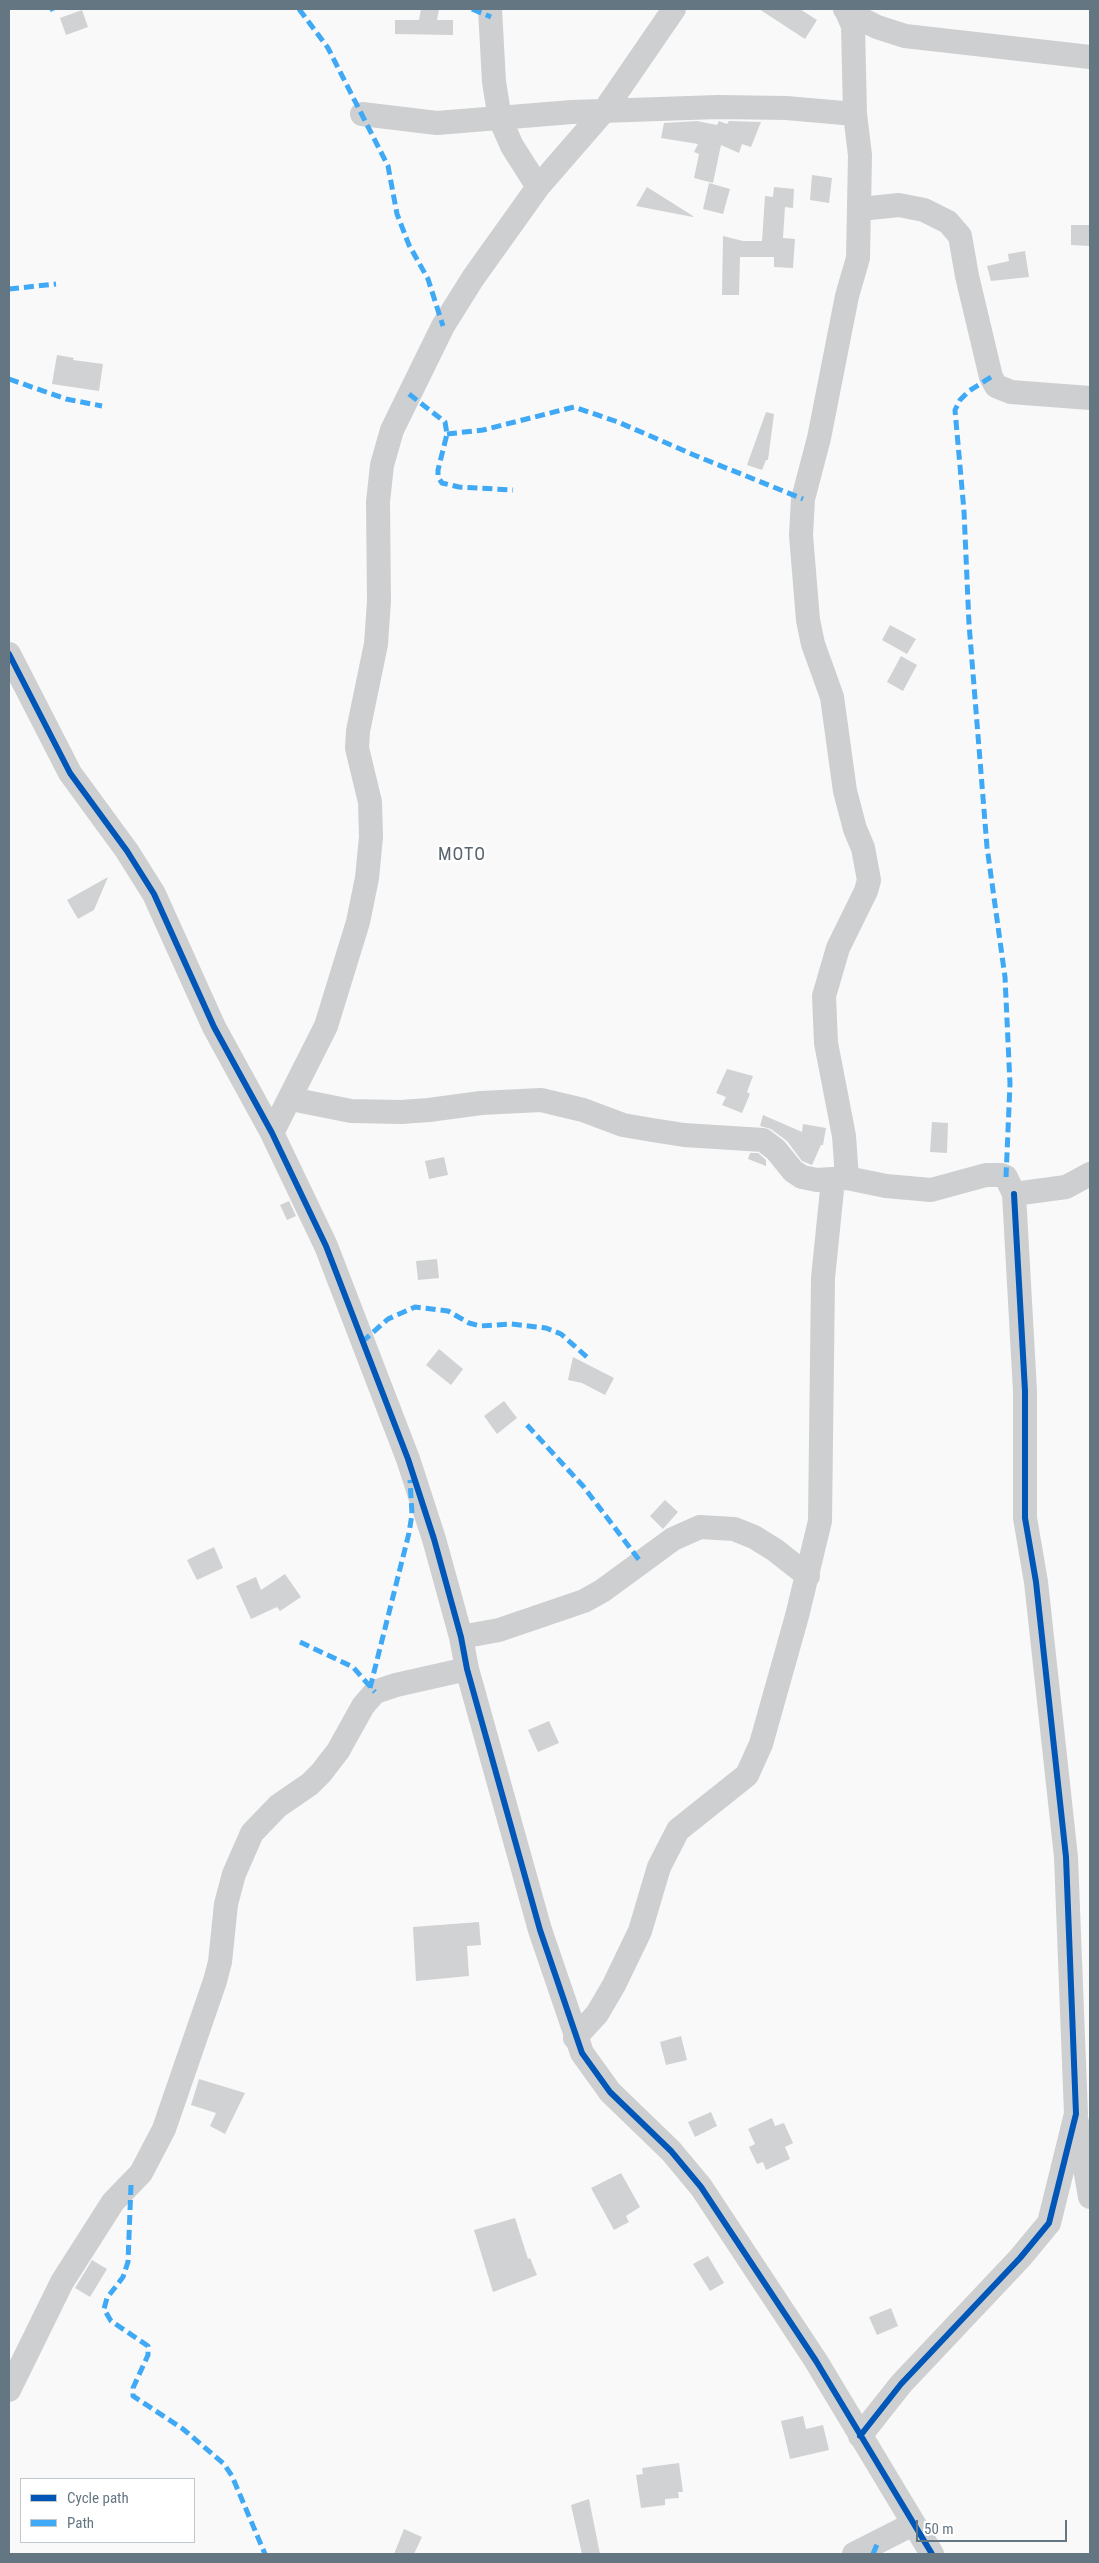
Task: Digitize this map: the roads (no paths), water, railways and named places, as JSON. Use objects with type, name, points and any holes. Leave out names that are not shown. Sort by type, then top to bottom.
[{"type":"street","points":[[490,9],[494,82],[500,119],[512,146],[538,187]]},
{"type":"street","points":[[272,1133],[291,1099],[332,1009],[358,922],[367,878],[371,837],[370,802],[357,748],[358,731],[368,688],[378,624],[378,502],[382,465],[392,430],[443,326],[478,272],[538,187],[604,111],[674,9]]},
{"type":"street","points":[[852,11],[878,27],[905,36],[1090,57]]},
{"type":"street","points":[[575,2038],[597,2014],[614,1985],[640,1931],[658,1867],[678,1830],[691,1818],[738,1784],[752,1766],[769,1718],[808,1576],[820,1521],[823,1278],[840,1179],[844,1136],[826,1042],[824,996],[838,948],[866,891],[869,880],[862,848],[854,829],[845,791],[832,697],[813,644],[808,620],[801,534],[803,499],[819,438],[847,296],[858,258],[860,155],[855,114],[852,11]]},
{"type":"street","points":[[362,114],[436,123],[604,111],[762,107],[855,114]]},
{"type":"street","points":[[860,209],[899,204],[924,210],[948,222],[960,236],[966,276],[991,377],[996,386],[1010,392],[1090,398]]},
{"type":"street","points":[[9,654],[70,773],[127,851],[154,894],[214,1027],[272,1133],[326,1246],[408,1458],[434,1539],[461,1637],[467,1669],[540,1930],[575,2038],[582,2053],[601,2081],[671,2151],[701,2188],[781,2306],[932,2554]]},
{"type":"street","points":[[291,1099],[351,1111],[401,1112],[481,1103],[541,1100],[583,1110],[623,1125],[684,1135],[763,1140],[776,1150],[793,1171],[802,1177],[817,1180],[840,1179],[931,1190],[986,1175],[1001,1175],[1006,1178],[1014,1194],[1025,1391],[1025,1518],[1036,1582],[1066,1856],[1090,2197]]},
{"type":"street","points":[[1014,1194],[1066,1187],[1090,1174]]},
{"type":"street","points":[[461,1637],[499,1630],[584,1601],[602,1591],[673,1539],[700,1528],[717,1526],[734,1529],[754,1537],[775,1550],[808,1576]]},
{"type":"street","points":[[9,2390],[62,2282],[113,2202],[141,2173],[164,2129],[215,1981],[221,1954],[226,1904],[234,1874],[252,1833],[278,1806],[310,1784],[321,1773],[338,1751],[363,1706],[375,1692],[396,1685],[467,1669]]},
{"type":"street","points":[[860,2436],[901,2384],[1020,2258],[1049,2223],[1083,2115]]},
{"type":"street","points":[[854,2554],[913,2524]]},
{"type":"district","name":"MOTO","points":[[462,855]]}]
